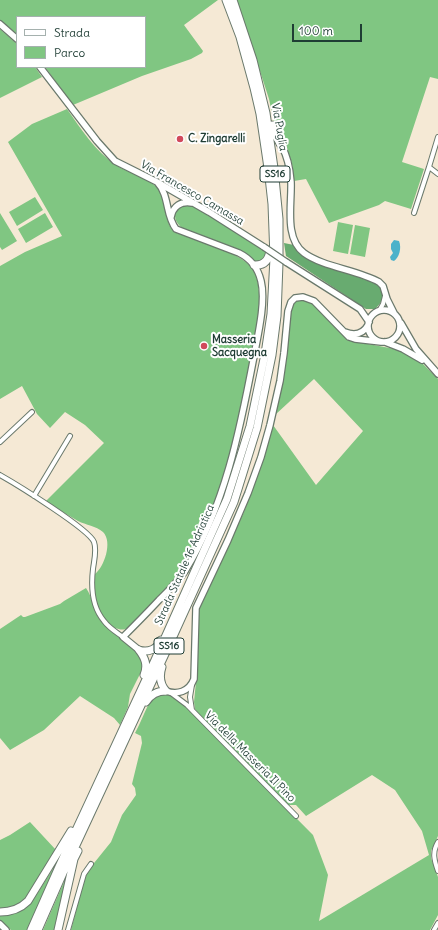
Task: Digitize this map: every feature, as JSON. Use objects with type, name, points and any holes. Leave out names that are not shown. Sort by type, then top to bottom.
[{"type":"highway","name":"Via Puglia","points":[[226,0],[240,37],[254,88],[264,135],[280,261]]},
{"type":"highway","name":"Via Puglia","points":[[233,0],[260,86],[269,134],[279,219],[280,261]]},
{"type":"highway","points":[[260,86],[273,129],[282,147]]},
{"type":"highway","points":[[254,265],[262,264],[269,257],[270,208],[272,204]]},
{"type":"highway","name":"Strada Statale 16 Adriatica","points":[[35,928],[227,499],[250,426],[268,340],[271,307],[280,261]]},
{"type":"highway","name":"Strada Statale 16 Adriatica","points":[[86,816],[127,735],[234,502],[257,428],[272,355],[277,316],[280,261]]},
{"type":"highway","points":[[139,650],[150,650],[160,644],[171,619],[178,609]]},
{"type":"highway","points":[[169,692],[162,685],[160,675],[170,649],[171,641]]},
{"type":"highway","points":[[134,704],[134,697],[146,668],[145,658],[139,650]]},
{"type":"highway","points":[[127,735],[133,728],[149,697],[155,693],[169,692]]},
{"type":"highway","points":[[0,912],[13,911],[23,906],[28,901],[78,818],[86,816],[88,823],[74,860],[58,930]]},
{"type":"street","points":[[0,24],[16,38]]},
{"type":"street","name":"Via Francesco Camassa","points":[[41,68],[106,152],[115,160],[123,166],[157,182],[196,204],[264,247],[280,261],[360,309],[377,312],[388,310],[394,313],[416,349],[438,374]]},
{"type":"street","points":[[414,213],[438,137]]},
{"type":"street","points":[[282,147],[290,173],[292,233],[299,248],[312,257],[375,280],[383,286],[394,313]]},
{"type":"street","points":[[429,167],[438,174]]},
{"type":"street","points":[[157,182],[161,186],[171,210]]},
{"type":"street","points":[[123,637],[185,572],[211,520],[231,464],[259,330],[262,292],[261,280],[254,265],[248,258],[239,253],[179,231],[171,222],[171,210],[169,203],[172,196],[177,194]]},
{"type":"street","points":[[171,210],[185,202],[196,204]]},
{"type":"street","points":[[343,331],[350,334],[358,334],[364,331],[383,304],[385,294]]},
{"type":"street","points":[[169,692],[181,692],[192,683],[195,669],[196,608],[228,540],[248,493],[261,457],[280,381],[290,306],[295,298],[309,298],[318,304],[343,331],[352,338],[383,342],[393,340],[398,335],[401,327],[400,321]]},
{"type":"street","name":"Via Francesco Camassa","points":[[360,309],[373,337],[413,354],[428,364]]},
{"type":"street","points":[[0,442],[32,412]]},
{"type":"street","points":[[34,496],[70,436]]},
{"type":"street","points":[[0,475],[34,496],[85,532],[93,541],[95,549],[92,586],[95,603],[99,614],[105,623],[139,650]]},
{"type":"street","name":"Via della Masseria Il Pino","points":[[192,683],[190,697],[192,710]]},
{"type":"street","name":"Via della Masseria Il Pino","points":[[169,692],[183,701],[296,816]]},
{"type":"street","points":[[438,842],[433,852],[438,871]]},
{"type":"street","points":[[68,930],[84,874],[91,864]]},
{"type":"street","points":[[434,930],[438,923]]},
{"type":"street","points":[[0,924],[6,930]]},
{"type":"green space","points":[[0,0],[218,0],[184,25],[203,51],[202,53],[191,59],[142,76],[73,105],[46,68],[146,68],[146,16],[16,16],[16,33],[0,20]]},
{"type":"green space","points":[[237,0],[438,0],[438,79],[430,77],[402,162],[424,169],[411,209],[385,201],[379,205],[329,223],[306,179],[294,181],[292,164],[286,146],[276,132],[269,99]]},
{"type":"green space","points":[[0,29],[16,43],[16,68],[36,68],[42,77],[0,98]]},
{"type":"green space","points":[[67,109],[101,153],[116,165],[150,182],[159,189],[164,199],[170,227],[174,232],[218,247],[241,258],[249,264],[254,271],[259,292],[258,316],[239,415],[221,487],[213,508],[191,557],[182,572],[137,620],[126,629],[122,630],[109,624],[104,618],[100,612],[95,597],[95,574],[101,566],[106,554],[106,536],[100,530],[78,521],[46,501],[104,443],[85,425],[65,412],[50,428],[37,414],[22,386],[0,399],[0,266],[25,252],[62,236],[8,142],[32,124]]},
{"type":"green space","points":[[35,197],[43,210],[17,226],[9,212]]},
{"type":"green space","points":[[187,204],[194,206],[267,252],[263,261],[256,262],[243,252],[182,228],[176,221],[175,216],[179,207]]},
{"type":"green space","points":[[0,213],[17,241],[2,250],[0,247]]},
{"type":"green space","points":[[45,213],[53,227],[26,243],[18,229]]},
{"type":"green space","points":[[338,222],[353,225],[348,254],[333,251]]},
{"type":"green space","points":[[355,225],[370,228],[365,257],[350,254]]},
{"type":"green space","points":[[284,243],[294,245],[298,251],[324,264],[378,284],[383,291],[383,298],[381,302],[375,309],[366,309],[286,256]]},
{"type":"green space","points":[[305,298],[311,301],[352,341],[395,349],[411,356],[423,364],[438,379],[438,836],[431,851],[431,858],[438,877],[438,915],[430,930],[71,930],[86,873],[111,842],[122,815],[136,795],[135,788],[132,784],[142,743],[141,736],[135,733],[148,705],[152,699],[158,695],[165,694],[185,706],[313,835],[328,875],[319,921],[429,855],[422,831],[395,790],[372,775],[306,816],[296,805],[288,805],[200,716],[195,709],[194,702],[198,661],[197,623],[199,606],[244,512],[273,425],[316,485],[363,431],[314,379],[275,415],[291,308],[298,299]]},
{"type":"green space","points":[[86,588],[90,595],[96,614],[101,621],[111,631],[138,652],[142,659],[142,670],[130,694],[128,707],[120,725],[114,718],[80,696],[44,730],[10,750],[0,738],[0,629],[21,615],[25,617],[60,604]]},
{"type":"green space","points":[[30,822],[56,850],[40,880],[25,901],[19,905],[0,909],[0,840]]},
{"type":"green space","points":[[61,856],[47,885],[29,930],[11,930],[0,920],[0,914],[27,906],[37,894]]},
{"type":"green space","points":[[70,868],[56,930],[43,930]]},
{"type":"water","points":[[394,240],[399,241],[400,250],[399,255],[394,261],[391,260],[390,257],[393,253],[391,244]]},
{"type":"place","name":"C. Zingarelli","points":[[180,139]]},
{"type":"place","name":"Masseria Sacquegna","points":[[204,346]]}]
